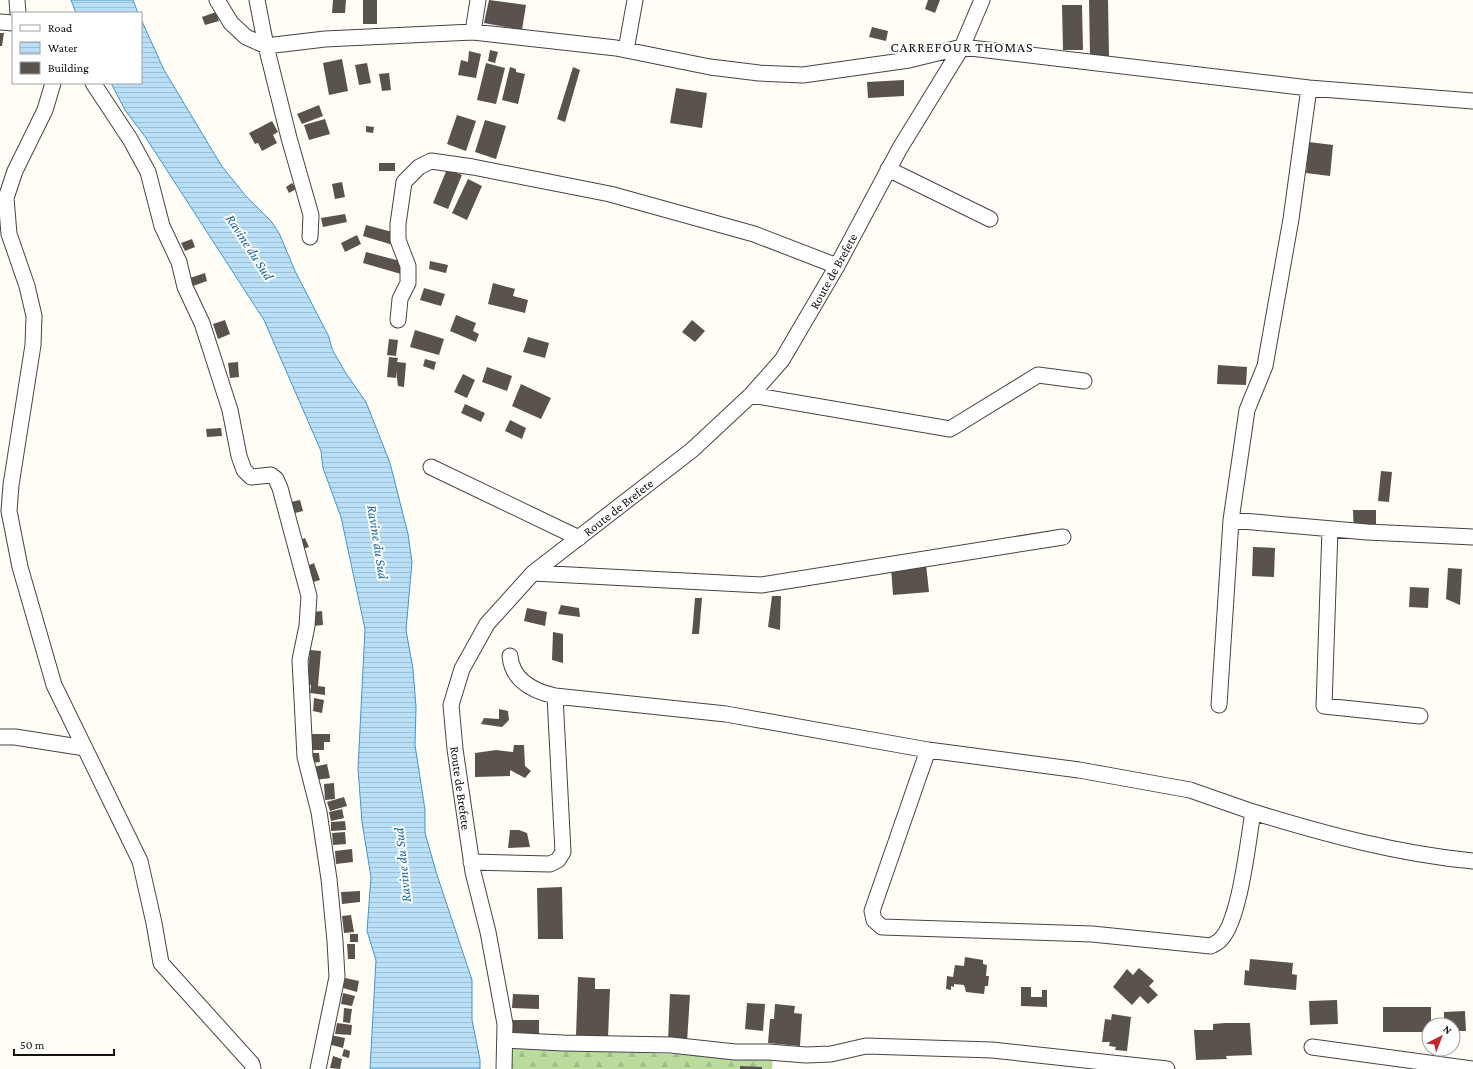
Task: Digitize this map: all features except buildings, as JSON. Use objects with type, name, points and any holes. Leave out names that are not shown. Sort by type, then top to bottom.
[{"type":"street","points":[[17,0],[18,12]]},
{"type":"street","points":[[218,0],[231,23],[246,37],[266,46],[326,39],[473,32],[626,50],[710,67],[759,73],[803,75],[909,60],[962,47],[1309,88],[1473,101]]},
{"type":"street","points":[[257,0],[266,46],[289,138],[311,215],[310,237]]},
{"type":"street","points":[[473,32],[478,0]]},
{"type":"street","points":[[626,50],[635,0]]},
{"type":"street","name":"Route de Brefete","points":[[504,1069],[505,1024],[490,940],[472,862],[455,749],[451,705],[462,669],[487,624],[533,574],[692,450],[751,394],[782,360],[837,266],[888,169],[962,47],[982,0]]},
{"type":"street","points":[[0,22],[12,23]]},
{"type":"street","points":[[53,84],[46,110],[15,171],[6,198],[9,234],[27,286],[34,316],[33,345],[11,485],[9,511],[20,567],[54,685],[140,861],[154,923],[161,963],[252,1064],[253,1069]]},
{"type":"street","points":[[95,84],[130,139],[148,172],[162,226],[179,262],[185,288],[202,323],[230,410],[239,456],[244,470],[251,476],[271,475],[276,479],[280,488],[308,596],[307,626],[300,660],[305,758],[319,812],[329,879],[337,977],[318,1069]]},
{"type":"street","points":[[1219,705],[1231,520],[1248,410],[1265,366],[1291,219],[1309,88]]},
{"type":"street","points":[[398,320],[400,299],[408,283],[408,266],[398,240],[398,224],[404,182],[419,167],[430,161],[473,167],[610,194],[754,234],[837,266]]},
{"type":"street","points":[[888,169],[990,219]]},
{"type":"street","points":[[751,394],[950,429],[1038,375],[1084,381]]},
{"type":"street","points":[[432,467],[579,538]]},
{"type":"street","points":[[1231,520],[1473,537]]},
{"type":"street","points":[[1330,528],[1324,706],[1420,716]]},
{"type":"street","points":[[533,574],[762,585],[1063,537]]},
{"type":"street","points":[[510,656],[511,665],[519,678],[538,692],[555,696],[726,714],[928,750],[1079,770],[1190,790],[1253,812],[1326,834],[1430,857],[1473,861]]},
{"type":"street","points":[[472,862],[550,864],[558,860],[563,852],[555,696]]},
{"type":"street","points":[[0,737],[85,748]]},
{"type":"street","points":[[928,750],[872,911],[874,920],[882,927],[1092,934],[1211,946],[1221,940],[1236,911],[1253,812]]},
{"type":"street","points":[[505,1040],[563,1043],[671,1045],[735,1052],[768,1052],[806,1056],[831,1054],[866,1046],[992,1050],[1167,1069]]},
{"type":"street","points":[[1312,1047],[1473,1069]]},
{"type":"green space","points":[[513,1048],[773,1058],[772,1069],[512,1069]]},
{"type":"water","points":[[71,0],[133,0],[138,12],[76,12]]},
{"type":"water","name":"Ravine du Sud","points":[[142,21],[164,70],[221,165],[245,195],[271,221],[279,233],[295,271],[329,337],[332,349],[345,372],[366,402],[390,463],[408,534],[412,562],[406,630],[413,669],[416,707],[415,745],[425,810],[425,833],[437,875],[472,980],[472,1020],[480,1060],[480,1069],[370,1069],[376,960],[367,931],[371,877],[362,822],[358,769],[365,629],[341,517],[323,468],[321,451],[264,320],[146,138],[125,110],[112,84],[142,84]]},
{"type":"district","name":"CARREFOUR THOMAS","points":[[962,47]]}]
